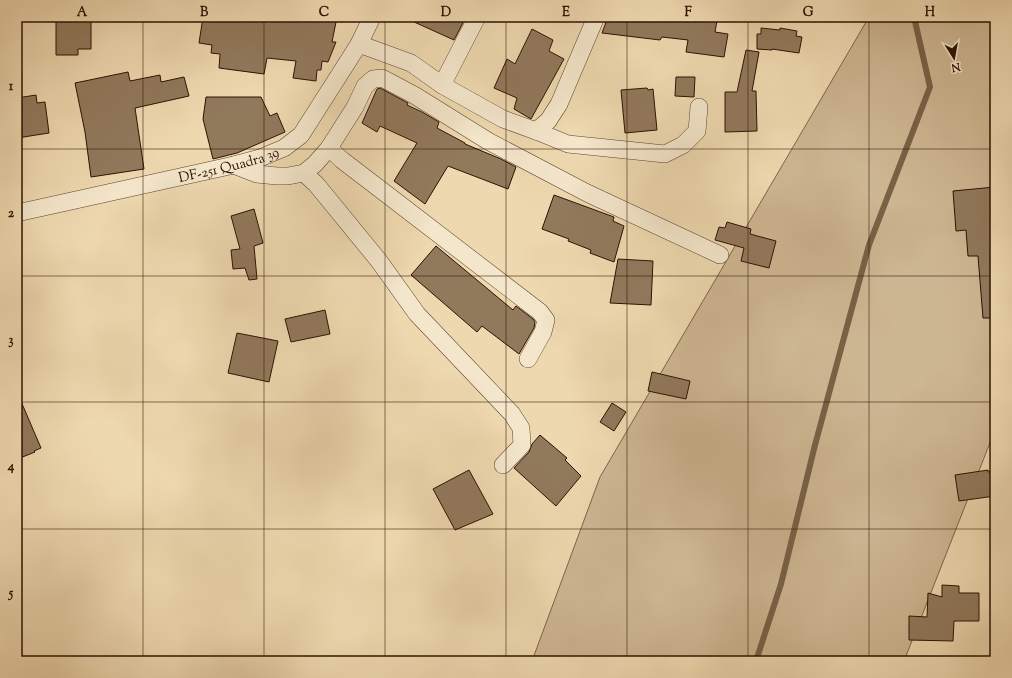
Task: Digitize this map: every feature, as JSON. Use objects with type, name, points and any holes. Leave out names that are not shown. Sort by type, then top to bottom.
[{"type":"street","name":"DF-251 Quadra 39","points":[[17,213],[234,166],[260,158],[284,148],[301,134],[359,44],[372,17]]},
{"type":"street","points":[[442,85],[477,17]]},
{"type":"street","points":[[536,131],[548,120],[559,104],[596,17]]},
{"type":"street","points":[[359,44],[411,63],[442,85],[503,119],[568,144],[666,154],[683,146],[697,131],[699,107]]},
{"type":"street","points":[[234,166],[257,174],[288,176],[304,173],[315,164],[329,148],[355,107],[364,86],[373,79],[382,78],[414,95],[488,141],[586,193],[720,255]]},
{"type":"street","points":[[329,148],[342,160],[540,312],[546,320],[543,332],[528,359]]},
{"type":"street","points":[[304,173],[316,184],[379,261],[417,314],[512,414],[521,428],[522,444],[503,465]]},
{"type":"shaded area","points":[[869,17],[995,17],[995,430],[904,661],[532,661],[600,477]]},
{"type":"building","points":[[56,17],[91,17],[91,49],[78,49],[78,55],[56,55]]},
{"type":"building","points":[[203,17],[337,17],[332,42],[336,42],[328,62],[322,61],[321,70],[317,70],[316,81],[293,78],[296,61],[267,58],[264,74],[219,68],[220,54],[211,53],[212,45],[199,43]]},
{"type":"building","points":[[403,17],[466,17],[454,40]]},
{"type":"building","points":[[608,17],[696,17],[717,21],[715,32],[728,34],[724,57],[686,52],[688,40],[662,37],[660,40],[602,33]]},
{"type":"building","points":[[761,28],[780,30],[780,28],[797,31],[796,36],[802,37],[799,53],[772,49],[757,49],[757,34],[761,34]]},
{"type":"building","points":[[532,29],[553,40],[549,51],[564,59],[531,119],[514,109],[517,98],[494,88],[507,59],[515,64]]},
{"type":"building","points":[[746,50],[759,52],[752,91],[756,91],[757,131],[725,132],[725,92],[737,92]]},
{"type":"building","points":[[128,72],[130,81],[160,75],[161,82],[184,77],[189,96],[135,108],[144,169],[91,177],[85,132],[75,83]]},
{"type":"building","points":[[676,77],[695,77],[694,97],[675,96]]},
{"type":"building","points":[[380,88],[408,103],[407,105],[439,122],[437,128],[465,144],[516,167],[508,189],[448,166],[425,204],[394,181],[417,143],[380,126],[377,132],[362,123],[377,89]]},
{"type":"building","points":[[647,88],[648,90],[653,89],[657,130],[625,133],[621,90]]},
{"type":"building","points":[[36,95],[37,103],[45,102],[49,133],[17,138],[17,98]]},
{"type":"building","points":[[206,97],[261,97],[270,116],[277,113],[285,132],[237,153],[213,159],[203,119]]},
{"type":"building","points":[[995,187],[995,318],[983,318],[978,256],[968,256],[966,230],[956,231],[953,191]]},
{"type":"building","points":[[554,195],[614,217],[613,221],[624,226],[614,262],[590,253],[591,250],[568,241],[569,239],[542,229]]},
{"type":"building","points":[[254,209],[263,243],[254,246],[257,279],[249,280],[245,268],[233,269],[231,250],[240,249],[231,216]]},
{"type":"building","points":[[727,222],[751,229],[750,234],[776,241],[769,268],[741,261],[744,248],[715,240],[719,227],[725,228]]},
{"type":"building","points":[[436,246],[513,310],[516,306],[533,319],[535,322],[534,328],[519,354],[482,326],[477,332],[411,275]]},
{"type":"building","points":[[618,259],[653,261],[651,305],[610,303]]},
{"type":"building","points":[[325,310],[330,334],[291,342],[285,319]]},
{"type":"building","points":[[237,333],[278,341],[269,382],[228,373]]},
{"type":"building","points":[[652,372],[690,381],[686,399],[648,391]]},
{"type":"building","points":[[17,392],[41,448],[20,458],[17,449]]},
{"type":"building","points":[[612,403],[626,412],[614,431],[600,422]]},
{"type":"building","points":[[540,435],[567,458],[565,460],[581,476],[556,506],[514,468],[529,452],[532,444]]},
{"type":"building","points":[[469,470],[493,514],[455,530],[433,489]]},
{"type":"building","points":[[988,470],[988,472],[994,471],[995,496],[959,501],[955,475]]},
{"type":"building","points":[[942,585],[959,586],[959,593],[979,593],[979,621],[954,621],[953,641],[909,640],[909,616],[927,617],[928,593],[942,597]]},
{"type":"waterway","points":[[756,661],[781,584],[815,445],[869,245],[930,87],[914,17]]}]
